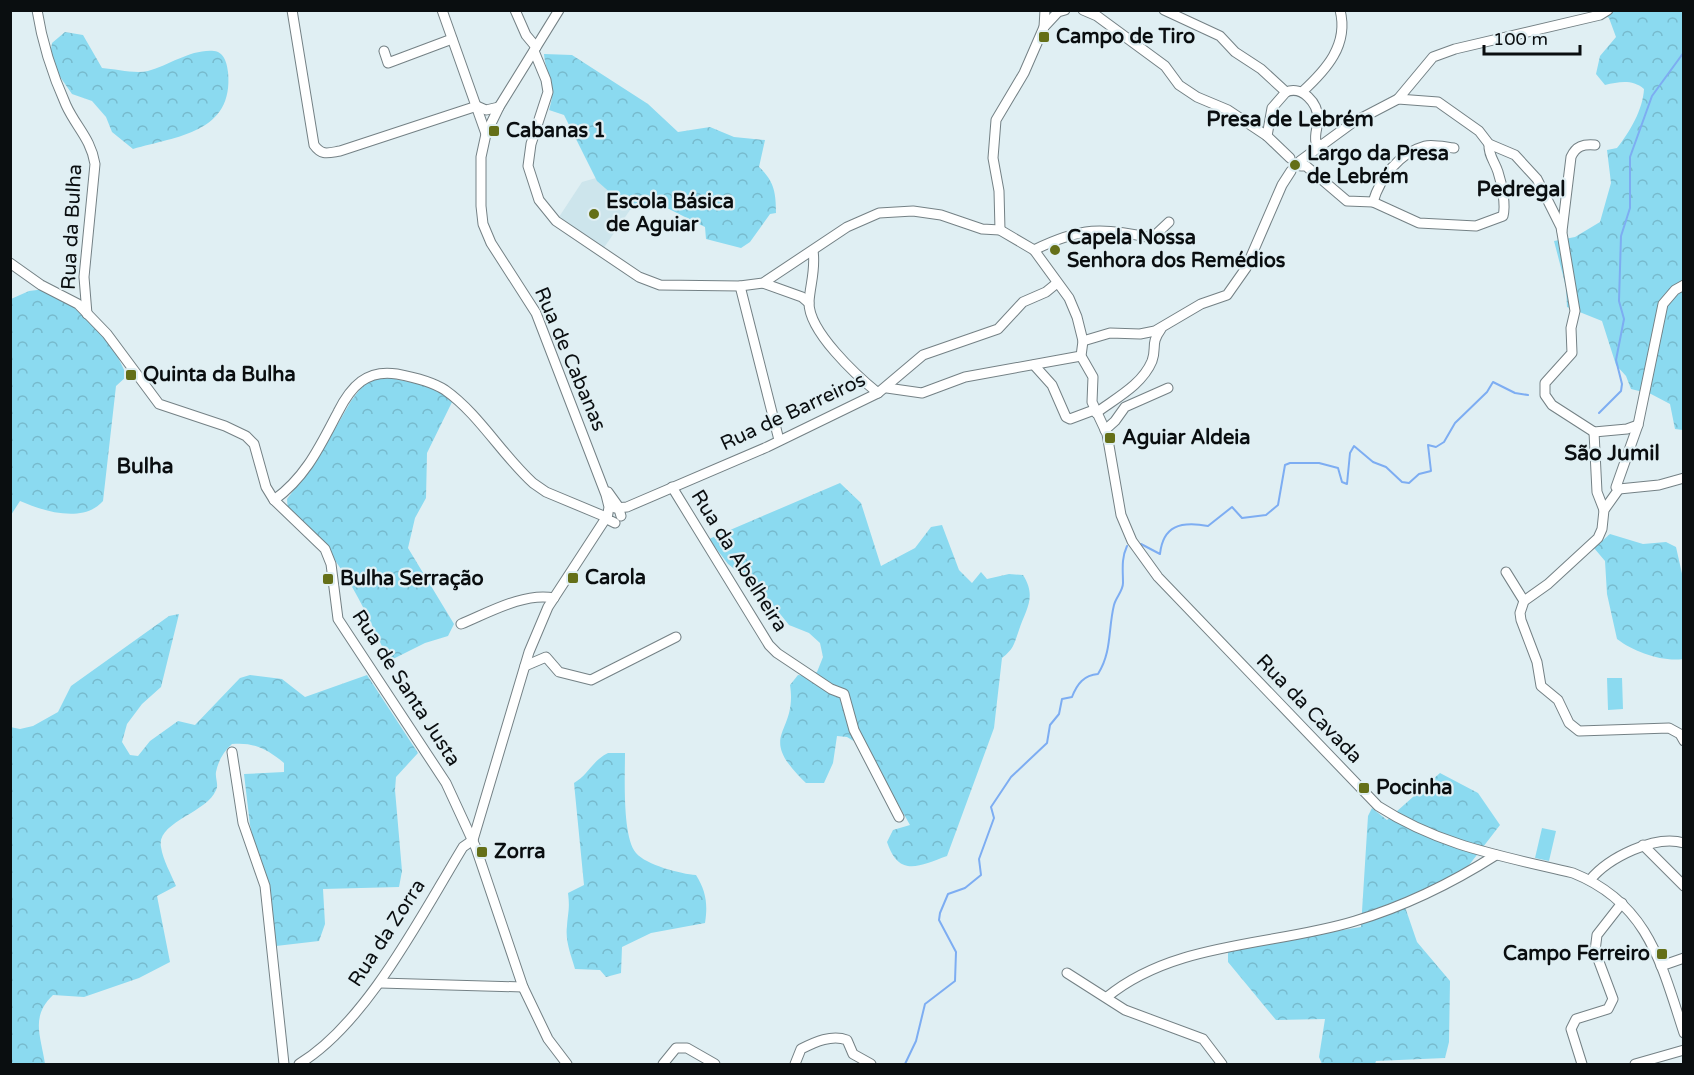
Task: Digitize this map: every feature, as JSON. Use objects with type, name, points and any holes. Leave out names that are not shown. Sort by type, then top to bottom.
[{"type":"street","name":"Rua da Bulha","points":[[37,10],[57,83],[67,108],[92,146],[94,155],[95,181],[84,277],[87,314]]},
{"type":"street","points":[[292,10],[314,145],[319,152],[325,154],[340,151],[477,106],[486,110],[499,107]]},
{"type":"street","points":[[442,10],[486,134]]},
{"type":"street","points":[[515,10],[535,49],[546,80],[548,92],[531,144],[528,166],[539,200],[556,221],[639,278],[660,285],[740,286],[763,283],[846,227],[879,213],[913,211],[941,215],[982,229],[1000,231],[1034,250],[1071,302],[1083,341],[1081,356],[1093,377],[1092,402],[1095,411]]},
{"type":"street","name":"Rua de Cabanas","points":[[559,10],[499,107],[486,134],[481,173],[483,224],[495,250],[536,314],[613,512]]},
{"type":"street","points":[[1044,27],[1045,10]]},
{"type":"street","points":[[1000,231],[999,191],[993,158],[996,120],[1024,73],[1044,27],[1058,12],[1065,10]]},
{"type":"street","points":[[1083,10],[1097,13],[1165,66],[1179,85],[1197,98],[1227,110],[1267,136],[1296,164],[1306,166],[1347,201],[1373,202],[1419,223],[1433,225],[1458,223],[1476,226],[1503,216],[1505,208],[1499,174],[1489,151],[1489,144]]},
{"type":"street","points":[[1164,10],[1220,36],[1235,52],[1261,69],[1286,92]]},
{"type":"street","points":[[1302,92],[1333,60],[1343,31],[1340,10]]},
{"type":"street","points":[[1083,341],[1110,333],[1140,334],[1162,327],[1201,304],[1227,296],[1246,268],[1282,185],[1296,164],[1352,123],[1398,99],[1433,57],[1455,49],[1600,15],[1608,10]]},
{"type":"street","points":[[384,51],[388,63],[452,39]]},
{"type":"street","points":[[1267,136],[1272,108],[1286,92],[1291,90],[1302,92],[1315,108],[1318,119],[1314,133],[1316,143],[1322,145]]},
{"type":"street","points":[[1398,99],[1438,102],[1479,131],[1489,144],[1515,155],[1537,179],[1562,233],[1575,311],[1571,328],[1572,353],[1545,383],[1545,395],[1552,405],[1594,432],[1627,429],[1638,425]]},
{"type":"street","points":[[1562,233],[1571,158],[1575,149],[1583,145],[1595,145]]},
{"type":"street","points":[[1373,202],[1378,184],[1389,170],[1407,156],[1426,146],[1454,148]]},
{"type":"street","points":[[1034,250],[1053,240],[1100,229],[1152,238],[1169,222]]},
{"type":"street","points":[[813,251],[813,282],[809,303],[817,326],[826,340],[883,390],[922,393],[965,377],[1081,356]]},
{"type":"street","points":[[10,263],[41,285],[78,304],[107,334],[159,404],[225,426],[246,436],[254,444],[266,487],[274,500],[295,484],[319,451],[338,411],[366,377],[385,372],[409,377],[444,390],[461,404],[533,483],[546,492],[613,512]]},
{"type":"street","points":[[763,283],[802,297],[809,303]]},
{"type":"street","name":"Rua de Barreiros","points":[[554,598],[613,512],[779,440],[883,390],[922,355],[998,329],[1023,303],[1046,292],[1057,283]]},
{"type":"street","points":[[1619,489],[1617,487],[1622,464],[1638,425],[1663,304],[1675,290],[1683,285]]},
{"type":"street","points":[[740,286],[779,440]]},
{"type":"street","points":[[1034,365],[1053,385],[1066,417],[1070,419],[1095,411],[1135,385],[1153,360],[1153,340],[1162,327]]},
{"type":"street","points":[[1105,430],[1125,407],[1168,388]]},
{"type":"street","name":"Rua da Cavada","points":[[1095,411],[1105,430],[1123,522],[1147,563],[1373,802],[1420,831],[1496,855],[1573,873],[1590,880],[1622,903],[1646,930],[1662,966],[1683,1033]]},
{"type":"street","points":[[1594,432],[1597,492],[1604,510],[1602,529],[1598,538],[1548,584],[1524,602],[1520,613],[1539,670],[1541,686],[1558,700],[1573,728],[1579,731],[1669,728],[1680,734],[1683,741]]},
{"type":"street","points":[[1604,510],[1619,489],[1659,485],[1683,478]]},
{"type":"street","name":"Rua da Abelheira","points":[[672,487],[769,645],[777,653],[831,689],[844,694],[854,730],[898,817]]},
{"type":"street","name":"Rua de Santa Justa","points":[[274,500],[312,533],[325,549],[331,564],[338,619],[446,783],[473,840],[523,987],[548,1039],[567,1065]]},
{"type":"street","points":[[1506,572],[1524,602]]},
{"type":"street","points":[[461,624],[504,607],[540,597],[554,598],[525,666],[473,840]]},
{"type":"street","points":[[525,666],[546,657],[559,672],[591,680],[676,637]]},
{"type":"street","points":[[232,752],[243,823],[265,886],[292,1064]]},
{"type":"street","name":"Rua da Zorra","points":[[292,1064],[353,1015],[380,982],[464,847],[473,840]]},
{"type":"street","points":[[1590,880],[1598,871],[1643,845],[1661,840],[1683,843]]},
{"type":"street","points":[[1643,845],[1683,886]]},
{"type":"street","points":[[1107,997],[1120,987],[1196,955],[1354,922],[1390,909],[1456,881],[1496,855]]},
{"type":"street","points":[[1582,1065],[1571,1029],[1576,1019],[1608,1009],[1613,999],[1595,951],[1597,935],[1622,903]]},
{"type":"street","points":[[1662,966],[1683,958]]},
{"type":"street","points":[[1067,973],[1125,1010],[1203,1039],[1222,1065]]},
{"type":"street","points":[[380,982],[523,987]]},
{"type":"street","points":[[795,1065],[801,1049],[823,1040],[840,1037],[847,1040],[854,1054],[870,1065]]},
{"type":"street","points":[[663,1065],[676,1048],[687,1048],[715,1065]]},
{"type":"street","points":[[1635,1065],[1683,1050]]},
{"type":"shaded area","name":"Escola Básica de Aguiar","points":[[596,178],[630,210],[603,249],[559,217],[582,182]]},
{"type":"green space","points":[[1597,11],[1683,11],[1683,430],[1675,429],[1670,404],[1651,394],[1631,389],[1626,376],[1616,365],[1602,321],[1567,307],[1566,287],[1554,241],[1575,237],[1600,222],[1611,183],[1607,150],[1617,148],[1627,135],[1641,104],[1644,89],[1630,83],[1605,85],[1596,74],[1600,56],[1616,37],[1609,18]]},
{"type":"green space","points":[[65,32],[83,35],[102,68],[131,72],[148,71],[197,52],[220,53],[228,72],[227,92],[222,108],[212,120],[184,135],[133,149],[112,132],[106,117],[92,101],[72,94],[49,61],[52,43]]},
{"type":"green space","points":[[544,54],[572,55],[648,104],[678,132],[710,127],[734,137],[765,140],[759,167],[773,187],[776,213],[770,214],[750,242],[741,248],[706,239],[705,227],[651,200],[640,209],[630,210],[597,181],[564,115],[549,110],[552,86]]},
{"type":"green space","points":[[45,289],[72,302],[94,327],[103,326],[127,376],[116,386],[103,501],[95,508],[74,514],[51,511],[20,501],[11,515],[11,299],[29,291]]},
{"type":"green space","points":[[381,376],[447,390],[454,398],[427,453],[426,498],[415,518],[408,548],[454,624],[448,636],[425,643],[389,661],[348,580],[322,543],[288,512],[287,499],[320,455],[351,401],[367,380]]},
{"type":"green space","points":[[840,483],[861,503],[881,566],[915,548],[931,527],[942,525],[959,570],[972,583],[981,572],[987,579],[1009,574],[1023,575],[1029,590],[1029,603],[1015,643],[1002,658],[994,728],[947,856],[919,865],[904,865],[898,861],[887,842],[893,830],[910,825],[867,749],[847,737],[837,736],[833,763],[824,783],[806,783],[791,767],[783,754],[780,743],[789,715],[790,685],[798,675],[808,676],[817,672],[823,657],[820,643],[809,633],[789,625],[760,589],[728,564],[709,539]]},
{"type":"green space","points":[[1610,534],[1643,544],[1666,542],[1676,547],[1683,578],[1683,659],[1666,659],[1648,655],[1617,639],[1607,594],[1605,561],[1594,548]]},
{"type":"green space","points":[[179,614],[161,687],[142,704],[127,724],[122,742],[130,755],[138,756],[150,741],[178,721],[195,725],[240,678],[250,675],[282,679],[305,697],[367,675],[418,753],[396,777],[395,790],[402,871],[399,887],[323,889],[325,924],[319,941],[276,946],[250,825],[244,774],[284,772],[284,763],[260,748],[247,744],[232,744],[218,764],[217,788],[211,798],[174,824],[162,838],[163,857],[176,886],[157,896],[170,962],[139,978],[84,997],[53,995],[41,1011],[39,1019],[45,1064],[11,1064],[10,727],[20,729],[33,726],[58,712],[71,686],[169,616]]},
{"type":"green space","points":[[1607,678],[1622,678],[1623,709],[1608,710]]},
{"type":"green space","points":[[608,753],[625,753],[626,820],[628,834],[636,853],[655,865],[696,875],[704,892],[706,910],[705,923],[651,933],[622,947],[621,973],[606,977],[600,970],[575,969],[567,932],[568,893],[584,885],[574,783]]},
{"type":"green space","points":[[1440,773],[1478,793],[1500,825],[1466,869],[1403,901],[1417,942],[1450,981],[1449,1042],[1445,1058],[1376,1061],[1375,1064],[1322,1064],[1319,1057],[1325,1019],[1276,1020],[1228,962],[1228,949],[1361,927],[1368,816],[1372,808],[1387,820]]},
{"type":"green space","points":[[1542,828],[1556,831],[1549,861],[1535,858]]},
{"type":"waterway","points":[[1599,413],[1621,391],[1622,384],[1616,360],[1624,319],[1619,301],[1621,236],[1630,208],[1630,157],[1652,96],[1684,52]]},
{"type":"waterway","points":[[1141,544],[1160,554],[1165,537],[1175,528],[1189,524],[1208,526],[1232,507],[1242,518],[1266,515],[1278,505],[1285,465],[1290,463],[1319,463],[1338,468],[1342,482],[1347,484],[1350,453],[1354,446],[1373,462],[1386,467],[1402,482],[1409,483],[1419,474],[1431,471],[1428,445],[1436,447],[1444,442],[1455,423],[1487,392],[1493,382],[1515,393],[1528,395]]},
{"type":"waterway","points":[[905,1064],[916,1041],[925,1004],[955,981],[956,952],[939,920],[948,894],[965,888],[981,875],[979,859],[994,818],[991,807],[1011,777],[1047,743],[1050,725],[1059,714],[1062,699],[1072,697],[1082,681],[1098,674],[1108,649],[1114,605],[1123,586],[1123,560],[1127,546]]},
{"type":"place","name":"Campo de Tiro","points":[[1044,37]]},
{"type":"place","name":"Cabanas 1","points":[[494,131]]},
{"type":"place","name":"Largo da Presa de Lebrém","points":[[1295,165]]},
{"type":"place","name":"Escola Básica de Aguiar","points":[[594,214]]},
{"type":"place","name":"Capela Nossa Senhora dos Remédios","points":[[1055,250]]},
{"type":"place","name":"Quinta da Bulha","points":[[131,375]]},
{"type":"place","name":"Aguiar Aldeia","points":[[1110,438]]},
{"type":"place","name":"Carola","points":[[573,578]]},
{"type":"place","name":"Bulha Serração","points":[[328,579]]},
{"type":"place","name":"Pocinha","points":[[1364,788]]},
{"type":"place","name":"Zorra","points":[[482,852]]},
{"type":"place","name":"Campo Ferreiro","points":[[1662,954]]},
{"type":"district","name":"Presa de Lebrém","points":[[1290,119]]},
{"type":"district","name":"Pedregal","points":[[1521,189]]},
{"type":"district","name":"São Jumil","points":[[1612,453]]},
{"type":"district","name":"Bulha","points":[[145,466]]}]
